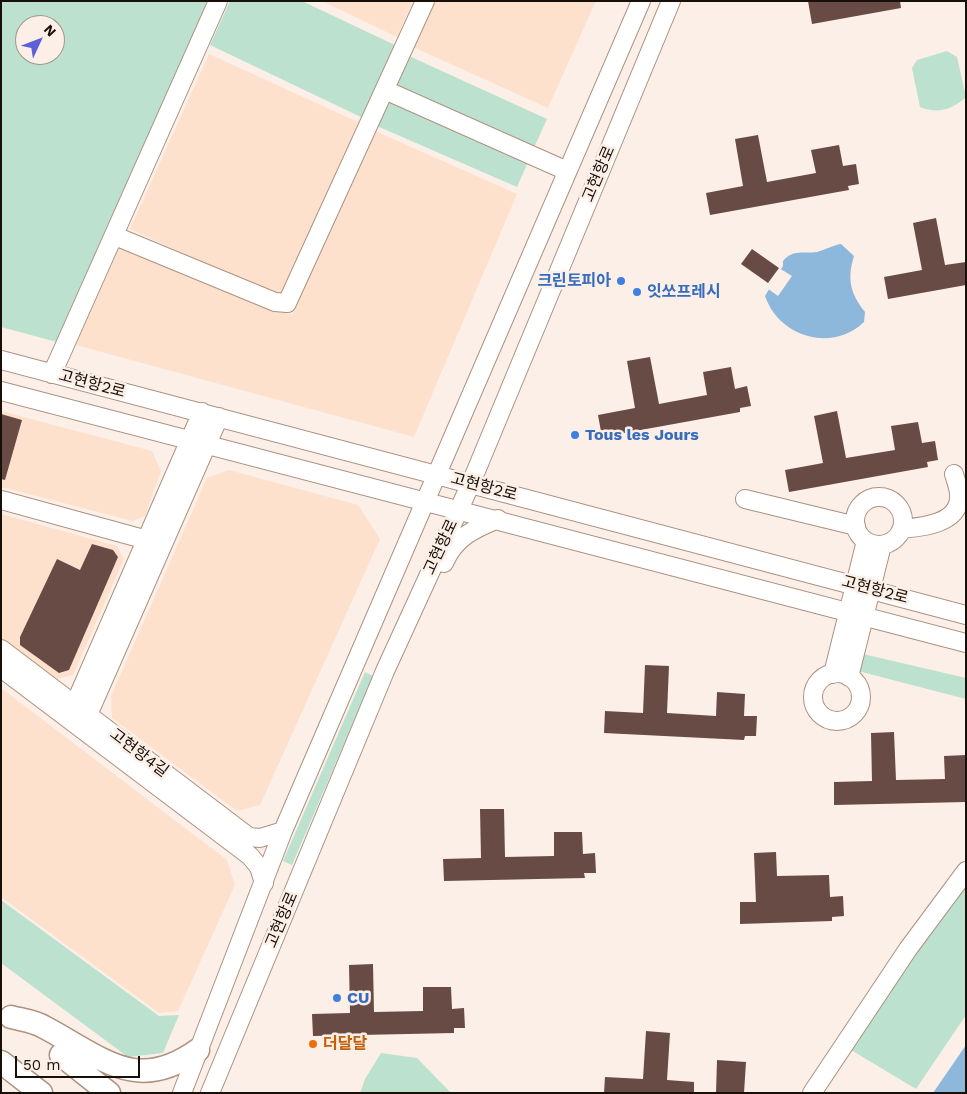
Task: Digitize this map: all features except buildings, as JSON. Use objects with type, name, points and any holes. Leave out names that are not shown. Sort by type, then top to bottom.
[{"type":"main road","points":[[6,1013],[45,1027],[121,1080],[140,1087],[158,1085],[175,1075],[198,1050]]},
{"type":"main road","points":[[6,1013],[109,1093]]},
{"type":"main road","points":[[1,1062],[41,1093]]},
{"type":"street","points":[[52,374],[218,1]]},
{"type":"street","points":[[115,236],[275,302],[287,303],[425,1]]},
{"type":"street","name":"고현항로","points":[[182,1093],[283,831],[641,1]]},
{"type":"street","name":"고현항로","points":[[210,1093],[385,672],[471,483],[671,1]]},
{"type":"street","points":[[385,90],[567,171]]},
{"type":"street","name":"고현항2로","points":[[1,360],[863,586],[966,615]]},
{"type":"street","name":"고현항2로","points":[[1,390],[966,643]]},
{"type":"street","points":[[79,717],[199,441],[202,412]]},
{"type":"street","points":[[79,717],[147,540],[199,441],[219,417]]},
{"type":"street","points":[[902,529],[938,523],[954,514],[959,498],[954,474]]},
{"type":"street","points":[[878,497],[893,502],[899,507],[903,522],[902,529],[892,541],[874,543],[859,534],[856,526],[858,510],[863,504],[878,497]]},
{"type":"street","points":[[745,498],[856,526]]},
{"type":"street","points":[[1,500],[147,540]]},
{"type":"street","points":[[385,672],[405,652],[450,549],[460,538],[498,519]]},
{"type":"street","points":[[863,586],[865,616],[841,675],[847,612],[863,586],[874,543]]},
{"type":"street","name":"고현항4길","points":[[1,649],[79,717],[250,856],[259,868],[264,883]]},
{"type":"street","name":"고현항4길","points":[[1,668],[79,717],[249,837],[260,838],[283,831]]},
{"type":"street","points":[[812,1093],[836,1054],[908,948],[966,871]]},
{"type":"street","points":[[216,1093],[221,1067]]},
{"type":"shaded area","points":[[322,1],[413,1],[397,37]]},
{"type":"shaded area","points":[[434,1],[596,1],[548,108],[413,47]]},
{"type":"shaded area","points":[[209,54],[360,123],[280,298],[130,229]]},
{"type":"shaded area","points":[[375,131],[517,194],[414,437],[76,345],[118,244],[292,315]]},
{"type":"shaded area","points":[[1,411],[152,451],[161,471],[145,516],[133,521],[1,487]]},
{"type":"shaded area","points":[[229,470],[358,505],[380,539],[260,805],[237,811],[112,718],[111,696],[207,478]]},
{"type":"shaded area","points":[[1,514],[117,546],[124,559],[73,675],[56,679],[1,638]]},
{"type":"shaded area","points":[[1,688],[227,860],[235,885],[178,1011],[159,1013],[1,897]]},
{"type":"green space","points":[[1,1],[209,1],[57,342],[1,327]]},
{"type":"green space","points":[[230,1],[302,1],[397,46],[363,118],[210,45]]},
{"type":"green space","points":[[947,51],[957,57],[966,97],[944,110],[920,107],[912,68],[917,60]]},
{"type":"green space","points":[[409,56],[547,119],[533,150],[395,88]]},
{"type":"green space","points":[[388,99],[529,160],[517,187],[377,126]]},
{"type":"green space","points":[[863,654],[966,678],[966,699],[858,671]]},
{"type":"green space","points":[[365,672],[373,676],[292,865],[283,861]]},
{"type":"green space","points":[[966,887],[966,1015],[916,1089],[851,1050],[940,917]]},
{"type":"green space","points":[[1,900],[159,1016],[179,1015],[163,1053],[128,1057],[1,963]]},
{"type":"green space","points":[[381,1053],[417,1058],[451,1093],[360,1093],[365,1079]]},
{"type":"water","points":[[841,244],[854,256],[850,279],[851,286],[865,312],[864,322],[851,331],[837,337],[822,338],[808,336],[794,330],[782,322],[772,310],[765,296],[783,266],[783,261],[794,253],[817,252]]},
{"type":"water","points":[[966,1045],[966,1093],[933,1093]]},
{"type":"pier","points":[[779,268],[792,276],[778,296],[767,288]]},
{"type":"place","name":"크린토피아","points":[[621,281]]},
{"type":"place","name":"잇쏘프레시","points":[[637,292]]},
{"type":"place","name":"Tous les Jours","points":[[575,435]]},
{"type":"place","name":"CU","points":[[337,998]]},
{"type":"place","name":"더달달","points":[[313,1044]]}]
